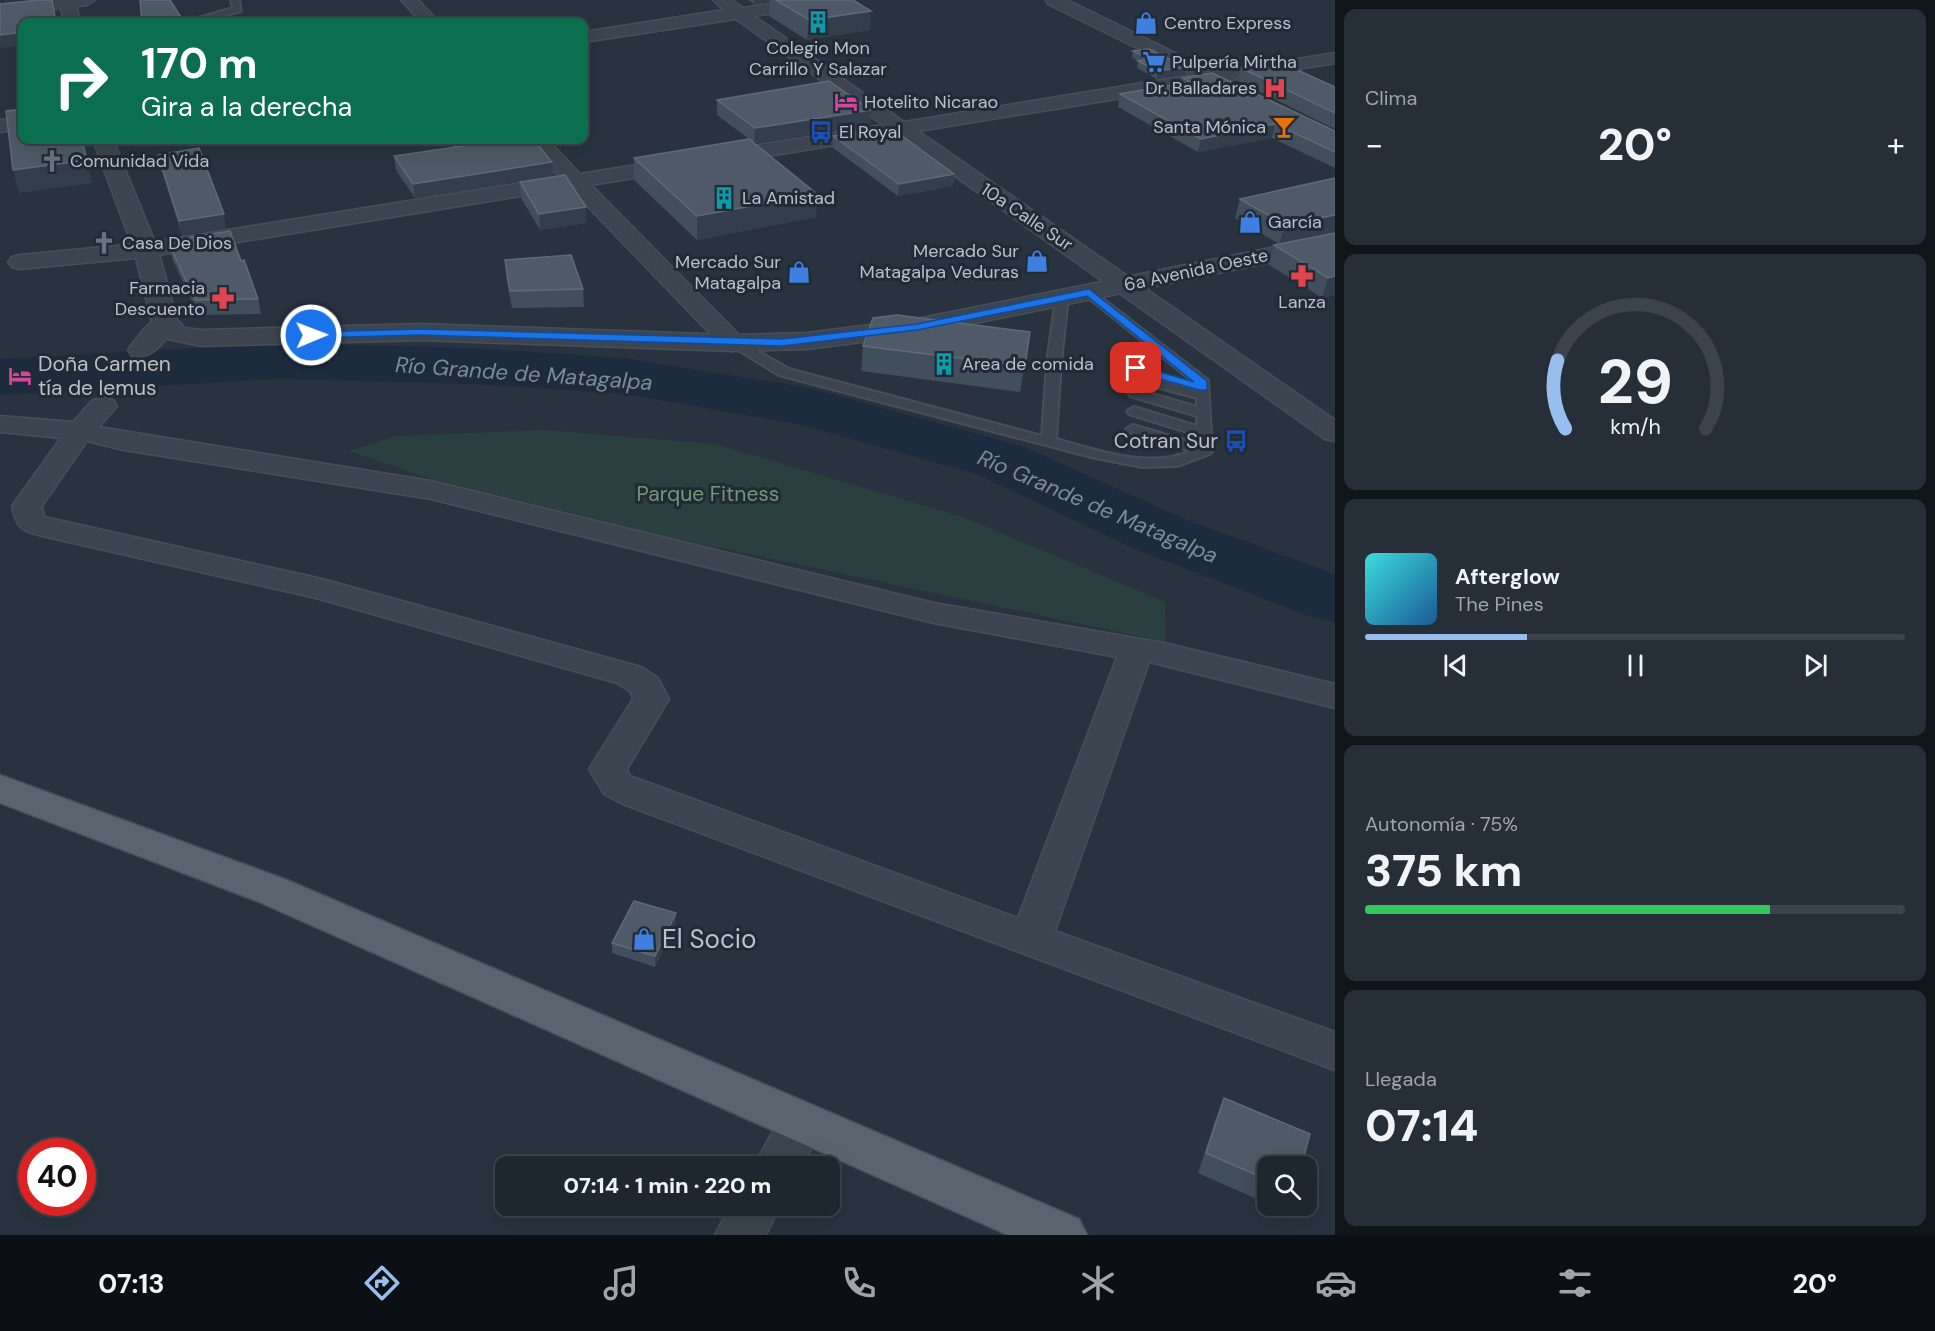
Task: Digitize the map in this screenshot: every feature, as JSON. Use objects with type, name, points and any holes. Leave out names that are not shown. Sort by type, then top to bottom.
[{"type":"main road","points":[[0,788],[273,891],[1062,1235]]},
{"type":"street","points":[[0,10],[87,0]]},
{"type":"street","points":[[409,0],[426,18]]},
{"type":"street","name":"10a Calle Sur","points":[[721,0],[899,129],[1335,433]]},
{"type":"street","points":[[588,36],[825,0]]},
{"type":"street","points":[[1054,0],[1243,93]]},
{"type":"street","points":[[67,1],[71,18]]},
{"type":"street","points":[[20,262],[146,250],[1335,58]]},
{"type":"street","points":[[0,126],[18,124]]},
{"type":"street","points":[[105,144],[146,250],[165,323],[141,350]]},
{"type":"street","points":[[541,144],[733,343]]},
{"type":"street","name":"6a Avenida Oeste","points":[[165,323],[177,334],[201,338],[421,332],[733,343],[807,341],[917,327],[1335,242]]},
{"type":"street","points":[[0,424],[92,418],[135,443],[431,490],[934,613],[1137,649],[1335,696]]},
{"type":"street","points":[[92,418],[27,506],[30,522],[51,529],[322,589],[629,675],[646,686],[651,699],[608,770],[617,785],[636,794],[1335,1051]]},
{"type":"street","points":[[1031,939],[1137,649]]},
{"type":"street","points":[[783,1156],[802,1122]]},
{"type":"street","points":[[740,1235],[750,1216]]},
{"type":"lane","points":[[204,18],[238,9],[235,0]]},
{"type":"lane","points":[[733,343],[784,372],[1049,442],[1142,463],[1178,462],[1204,419],[1203,383],[1089,292]]},
{"type":"lane","points":[[1049,442],[1062,298]]},
{"type":"lane","points":[[1134,398],[1204,419]]},
{"type":"lane","points":[[1134,398],[1204,419]]},
{"type":"lane","points":[[1134,398],[1204,419]]},
{"type":"green space","name":"Parque Fitness","points":[[544,430],[715,444],[963,517],[1165,602],[1166,642],[668,537],[428,478],[349,451],[396,436]]},
{"type":"building","points":[[52,0],[55,18],[18,18],[18,33],[0,35],[0,4]]},
{"type":"building","points":[[140,0],[170,0],[181,18],[142,18]]},
{"type":"building","points":[[776,0],[853,0],[871,11],[809,20]]},
{"type":"building","points":[[1149,49],[1186,67],[1158,71],[1138,61],[1149,59],[1133,51]]},
{"type":"building","points":[[1280,62],[1335,87],[1335,113],[1241,68]]},
{"type":"building","points":[[1212,73],[1335,131],[1335,152],[1275,124],[1201,139],[1120,94],[1190,82],[1183,78]]},
{"type":"building","points":[[829,81],[871,110],[755,128],[717,100]]},
{"type":"building","points":[[18,110],[18,144],[83,144],[87,160],[13,170],[6,111]]},
{"type":"building","points":[[890,127],[954,174],[899,184],[833,136]]},
{"type":"building","points":[[749,139],[817,194],[697,216],[634,158]]},
{"type":"building","points":[[461,144],[537,144],[552,162],[413,184],[394,156],[463,146]]},
{"type":"building","points":[[199,148],[224,214],[179,221],[158,155]]},
{"type":"building","points":[[565,175],[586,207],[539,214],[520,182]]},
{"type":"building","points":[[1335,178],[1335,215],[1285,225],[1240,199]]},
{"type":"building","points":[[230,231],[241,261],[244,260],[258,299],[195,300],[169,244],[172,240]]},
{"type":"building","points":[[1335,233],[1335,276],[1328,278],[1274,245]]},
{"type":"building","points":[[571,255],[583,289],[510,291],[505,260]]},
{"type":"building","points":[[897,315],[1030,332],[1025,366],[863,346],[873,318]]},
{"type":"building","name":"El Socio","points":[[634,901],[676,913],[655,956],[612,943]]},
{"type":"building","points":[[1224,1098],[1310,1134],[1304,1156],[1257,1156],[1257,1175],[1206,1153]]},
{"type":"waterway","name":"Río Grande de Matagalpa","points":[[0,377],[277,361],[472,366],[625,376],[809,407],[999,460],[1162,535],[1335,600]]},
{"type":"place","name":"Colegio Mon Carrillo Y Salazar","points":[[818,22]]},
{"type":"place","name":"Centro Express","points":[[1146,23]]},
{"type":"place","name":"Pulpería Mirtha","points":[[1154,62]]},
{"type":"place","name":"Dr. Balladares","points":[[1275,88]]},
{"type":"place","name":"Hotelito Nicarao","points":[[846,102]]},
{"type":"place","name":"Santa Mónica","points":[[1284,127]]},
{"type":"place","name":"El Royal","points":[[821,132]]},
{"type":"place","name":"Comunidad Vida","points":[[52,161]]},
{"type":"place","name":"La Amistad","points":[[724,198]]},
{"type":"place","name":"García","points":[[1250,222]]},
{"type":"place","name":"Casa De Dios","points":[[104,243]]},
{"type":"place","name":"Mercado Sur Matagalpa Veduras","points":[[1037,261]]},
{"type":"place","name":"Mercado Sur Matagalpa","points":[[799,272]]},
{"type":"place","name":"Lanza","points":[[1302,276]]},
{"type":"place","name":"Farmacia Descuento","points":[[223,298]]},
{"type":"place","name":"Area de comida","points":[[944,364]]},
{"type":"place","name":"Doña Carmen tía de lemus","points":[[20,376]]},
{"type":"place","name":"Cotran Sur","points":[[1236,441]]},
{"type":"place","name":"El Socio","points":[[644,939]]},
{"type":"route","points":[[311,335],[421,332],[733,343],[807,341],[917,327],[1089,292],[1203,383],[1203,388],[1136,368]]}]
